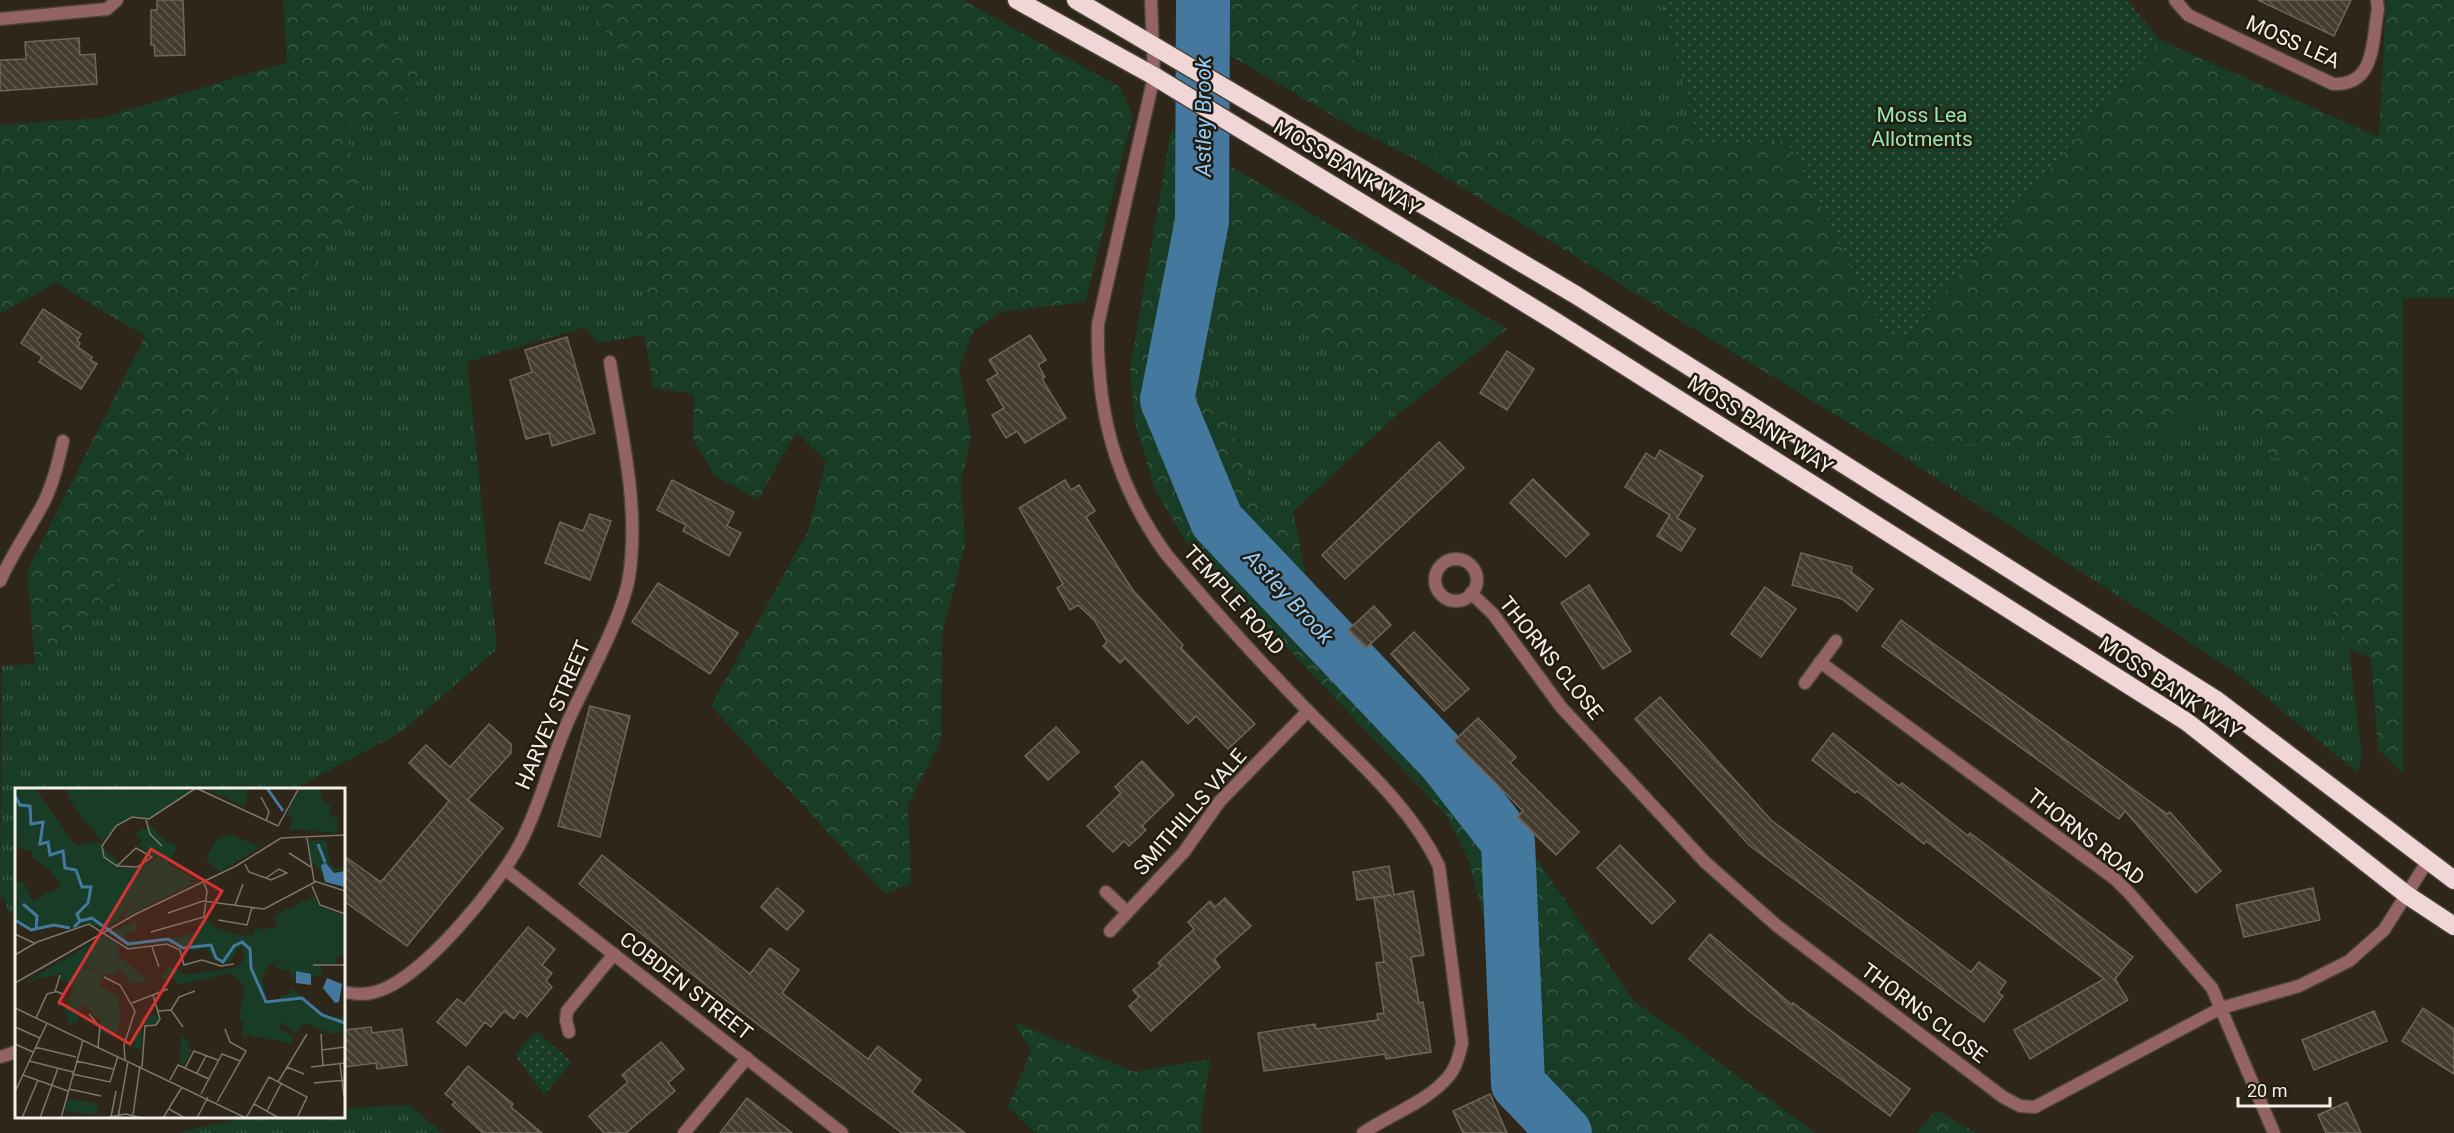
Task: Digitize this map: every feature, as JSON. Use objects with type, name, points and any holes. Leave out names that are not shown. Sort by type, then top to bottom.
[{"type":"highway","name":"MOSS BANK WAY","points":[[1017,0],[1154,76],[1556,322],[2187,723],[2408,895],[2454,926]]},
{"type":"highway","name":"MOSS BANK WAY","points":[[1076,0],[1152,42],[1576,295],[2215,699],[2427,862],[2454,880]]},
{"type":"street","points":[[0,20],[107,9],[117,0]]},
{"type":"street","name":"TEMPLE ROAD","points":[[1151,0],[1154,76],[1098,324],[1097,365],[1102,408],[1121,474],[1149,530],[1192,585],[1308,711],[1402,806],[1430,846],[1440,866],[1462,1043],[1458,1059],[1450,1076],[1435,1090],[1362,1133]]},
{"type":"street","name":"MOSS LEA","points":[[2175,0],[2188,15],[2333,84],[2347,85],[2360,79],[2368,67],[2378,9],[2377,0]]},
{"type":"street","name":"HARVEY STREET","points":[[345,992],[376,992],[414,970],[438,948],[506,870],[523,839],[567,724],[623,600],[629,578],[632,492],[610,362]]},
{"type":"street","points":[[0,581],[12,554],[43,504],[54,478],[63,441]]},
{"type":"street","name":"THORNS CLOSE","points":[[1471,593],[1493,614],[1561,707],[1705,862],[1776,925],[2003,1097],[2020,1106],[2035,1107],[2221,1008],[2299,986],[2349,961],[2384,930],[2427,862]]},
{"type":"street","points":[[1805,683],[1836,641]]},
{"type":"street","name":"THORNS ROAD","points":[[1820,662],[2115,879],[2206,980],[2221,1008],[2274,1133]]},
{"type":"street","name":"SMITHILLS VALE","points":[[1110,931],[1184,852],[1220,801],[1308,711]]},
{"type":"street","name":"COBDEN STREET","points":[[506,870],[843,1133]]},
{"type":"street","points":[[1106,892],[1127,912]]},
{"type":"street","points":[[569,1032],[566,1020],[567,1011],[614,954]]},
{"type":"street","points":[[0,1057],[15,1052]]},
{"type":"street","points":[[684,1133],[747,1058]]},
{"type":"green space","points":[[283,0],[362,0],[364,20],[419,75],[399,113],[345,128],[361,196],[172,477],[122,573],[96,615],[35,664],[27,571],[145,336],[56,283],[0,314],[0,125],[101,118],[287,62]]},
{"type":"green space","points":[[362,0],[585,0],[626,62],[644,132],[644,335],[597,343],[586,327],[467,362],[497,649],[401,732],[297,788],[15,788],[15,911],[9,913],[4,897],[0,897],[2,666],[35,664],[96,615],[122,573],[172,477],[345,128],[399,113],[419,75],[364,20]]},
{"type":"green space","points":[[585,0],[963,0],[1120,87],[1133,116],[1085,302],[1000,312],[974,331],[959,367],[971,437],[961,481],[965,546],[942,635],[941,739],[908,805],[911,884],[885,894],[711,706],[808,531],[826,461],[796,432],[758,500],[714,475],[693,439],[694,394],[654,388],[644,335],[644,132],[626,62]]},
{"type":"green space","points":[[1177,0],[1358,0],[1350,126],[1180,26]]},
{"type":"green space","points":[[1358,0],[1662,0],[1692,116],[1415,159],[1350,126]]},
{"type":"green space","name":"Moss Lea Allotments","points":[[1662,0],[2127,0],[2160,40],[1906,337],[1886,337],[1787,140],[1700,147]]},
{"type":"green space","points":[[2386,0],[2454,0],[2454,298],[2403,298],[2403,774],[2378,749],[2371,658],[2349,649],[2325,594],[2301,462],[2270,457],[2246,409],[2199,405],[2166,435],[1888,447],[1415,159],[1692,116],[1701,147],[1787,140],[1886,337],[1906,337],[2160,40],[2379,137]]},
{"type":"green space","points":[[1171,131],[1507,329],[1397,415],[1262,290],[1200,348],[1270,532],[1293,511],[1311,602],[1446,746],[1541,865],[1633,1000],[1816,1133],[1538,1133],[1469,861],[1447,816],[1185,540],[1155,490],[1135,423],[1130,369]]},
{"type":"green space","points":[[1262,289],[1397,415],[1270,533],[1200,348]]},
{"type":"green space","points":[[2199,405],[2246,409],[2270,457],[2301,461],[2325,594],[2349,649],[2362,758],[2357,772],[2231,669],[1888,447],[2166,435]]},
{"type":"green space","points":[[1014,1022],[1134,1072],[1210,1059],[1202,1116],[1202,1133],[1036,1133],[1008,1107],[1031,1051]]},
{"type":"green space","points":[[536,1031],[572,1062],[544,1095],[515,1055]]},
{"type":"green space","points":[[410,1105],[442,1133],[177,1133],[241,1118],[345,1118],[345,1108]]},
{"type":"green space","points":[[1936,1110],[1977,1133],[1917,1133]]},
{"type":"building","points":[[157,0],[183,0],[185,55],[155,56],[154,45],[151,45],[151,10],[157,10]]},
{"type":"building","points":[[2258,0],[2351,0],[2334,36]]},
{"type":"building","points":[[79,38],[80,55],[95,54],[97,84],[0,91],[0,60],[26,59],[25,42]]},
{"type":"building","points":[[43,309],[81,334],[77,341],[80,343],[78,347],[92,357],[91,360],[97,364],[81,389],[39,362],[42,357],[21,343]]},
{"type":"building","points":[[1030,335],[1046,360],[1038,365],[1045,377],[1042,379],[1066,418],[1025,443],[1017,431],[1006,438],[992,415],[1004,408],[987,380],[998,374],[989,360]]},
{"type":"building","points":[[567,337],[595,433],[552,446],[549,433],[526,439],[510,380],[532,372],[525,350]]},
{"type":"building","points":[[1507,351],[1534,369],[1507,410],[1480,393]]},
{"type":"building","points":[[1439,442],[1464,468],[1345,579],[1322,555]]},
{"type":"building","points":[[1660,450],[1703,476],[1677,518],[1695,529],[1681,551],[1657,536],[1670,515],[1625,487],[1646,453],[1655,459]]},
{"type":"building","points":[[1533,479],[1589,534],[1566,557],[1510,503]]},
{"type":"building","points":[[672,480],[734,512],[727,526],[741,533],[729,556],[683,531],[686,525],[657,510]]},
{"type":"building","points":[[1065,480],[1071,490],[1079,485],[1095,511],[1086,517],[1132,589],[1183,645],[1181,648],[1255,724],[1228,749],[1196,716],[1188,724],[1125,658],[1120,663],[1103,646],[1107,642],[1095,621],[1078,605],[1070,610],[1057,588],[1063,584],[1019,508]]},
{"type":"building","points":[[590,514],[611,521],[590,580],[545,563],[560,522],[583,531]]},
{"type":"building","points":[[1801,553],[1852,567],[1851,572],[1873,589],[1857,611],[1842,599],[1792,585]]},
{"type":"building","points":[[658,583],[738,633],[710,674],[632,622]]},
{"type":"building","points":[[1589,585],[1631,651],[1603,669],[1561,603]]},
{"type":"building","points":[[1765,587],[1796,609],[1761,657],[1731,634]]},
{"type":"building","points":[[1374,606],[1391,625],[1366,648],[1348,630]]},
{"type":"building","points":[[1901,620],[2167,814],[2170,812],[2221,871],[2196,893],[2125,811],[2119,819],[1882,646]]},
{"type":"building","points":[[1414,632],[1469,689],[1444,711],[1391,654]]},
{"type":"building","points":[[1660,697],[1771,820],[1971,972],[1979,962],[2006,982],[1998,993],[2003,996],[1984,1022],[1749,845],[1635,719]]},
{"type":"building","points":[[590,706],[630,716],[600,837],[558,826]]},
{"type":"building","points":[[1478,718],[1516,757],[1510,763],[1579,832],[1556,855],[1517,817],[1523,811],[1454,741]]},
{"type":"building","points":[[489,724],[511,744],[511,753],[468,800],[503,828],[407,946],[345,902],[345,857],[381,882],[449,801],[409,763],[426,745],[450,767]]},
{"type":"building","points":[[1056,727],[1079,752],[1048,780],[1025,756]]},
{"type":"building","points":[[1833,733],[1899,786],[1902,783],[1968,836],[1970,833],[2133,957],[2115,979],[2128,1000],[2030,1059],[2014,1030],[2104,979],[1926,841],[1924,844],[1857,791],[1855,793],[1812,760]]},
{"type":"building","points":[[1142,761],[1174,795],[1142,826],[1146,830],[1129,846],[1124,841],[1113,852],[1087,826],[1121,793],[1115,787]]},
{"type":"building","points":[[1620,845],[1675,901],[1652,924],[1597,868]]},
{"type":"building","points":[[602,855],[750,974],[770,948],[799,970],[782,993],[868,1059],[878,1046],[921,1080],[912,1092],[965,1133],[902,1133],[707,986],[579,884]]},
{"type":"building","points":[[1389,866],[1394,895],[1413,891],[1424,955],[1411,957],[1419,1003],[1423,1002],[1431,1052],[1386,1059],[1385,1054],[1264,1071],[1258,1033],[1315,1024],[1316,1029],[1378,1020],[1377,1014],[1384,1013],[1376,963],[1384,962],[1374,898],[1391,895],[1357,900],[1353,872]]},
{"type":"building","points":[[777,888],[804,911],[787,930],[761,907]]},
{"type":"building","points":[[2313,888],[2320,920],[2244,937],[2236,905]]},
{"type":"building","points":[[1225,898],[1251,926],[1214,959],[1220,967],[1151,1031],[1129,1006],[1139,997],[1133,990],[1161,966],[1158,963],[1194,929],[1188,922],[1210,901],[1215,907]]},
{"type":"building","points":[[528,927],[555,949],[542,965],[552,973],[546,981],[552,987],[527,1017],[520,1011],[514,1019],[504,1011],[491,1027],[485,1022],[466,1046],[437,1022],[457,999],[464,1004]]},
{"type":"building","points":[[1710,934],[1792,1005],[1793,1003],[1910,1089],[1890,1116],[1749,1011],[1689,959]]},
{"type":"building","points":[[2423,1008],[2454,1029],[2454,1074],[2402,1041]]},
{"type":"building","points":[[2374,1011],[2387,1041],[2314,1070],[2302,1040]]},
{"type":"building","points":[[371,1027],[372,1033],[402,1029],[407,1065],[377,1069],[376,1063],[345,1067],[345,1030]]},
{"type":"building","points":[[661,1042],[684,1069],[668,1083],[675,1091],[626,1133],[604,1133],[589,1116],[628,1082],[622,1075]]},
{"type":"building","points":[[468,1066],[513,1104],[511,1107],[542,1133],[483,1133],[452,1105],[455,1102],[445,1094]]},
{"type":"building","points":[[1490,1094],[1507,1133],[1463,1133],[1453,1111]]},
{"type":"building","points":[[747,1098],[792,1133],[720,1133]]},
{"type":"building","points":[[2347,1102],[2361,1133],[2326,1133],[2318,1115]]},
{"type":"waterway","name":"Astley Brook","points":[[1203,0],[1202,221],[1167,400],[1217,521],[1444,760],[1508,842],[1518,1084],[1565,1133]]}]
